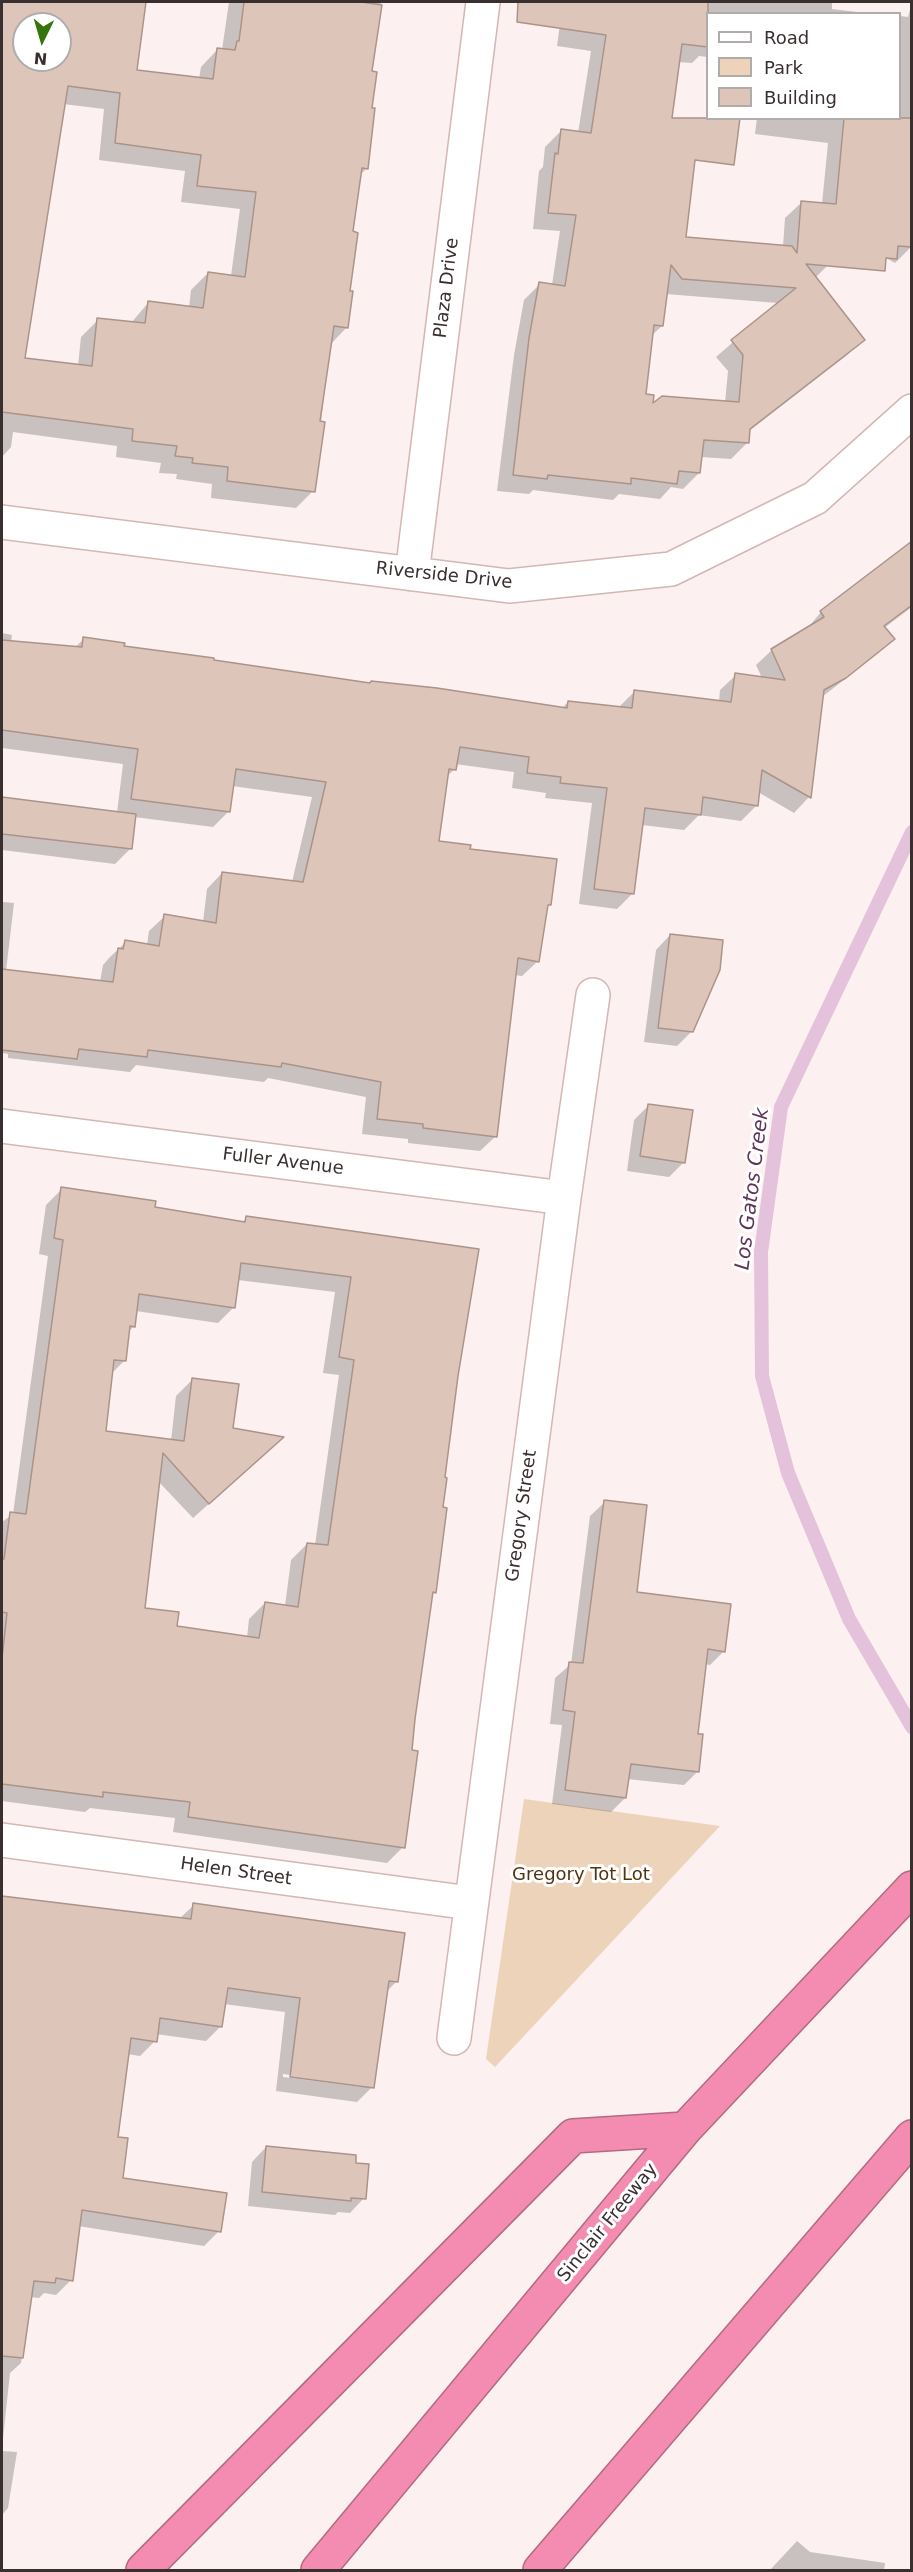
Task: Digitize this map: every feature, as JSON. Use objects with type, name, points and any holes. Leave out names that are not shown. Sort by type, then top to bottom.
[{"type":"highway","name":"Sinclair Freeway","points":[[318,2571],[685,2129],[912,1887]]},
{"type":"highway","points":[[143,2571],[573,2136],[685,2129]]},
{"type":"highway","points":[[540,2571],[912,2137]]},
{"type":"street","name":"Plaza Drive","points":[[412,574],[483,2]]},
{"type":"street","name":"Riverside Drive","points":[[2,522],[509,586],[671,569],[815,498],[912,411]]},
{"type":"street","name":"Gregory Street","points":[[454,2038],[470,1903],[593,995]]},
{"type":"street","name":"Fuller Avenue","points":[[2,1126],[564,1198]]},
{"type":"street","name":"Helen Street","points":[[2,1840],[470,1903]]},
{"type":"green space","name":"Gregory Tot Lot","points":[[524,1799],[720,1826],[495,2067],[486,2059]]},
{"type":"building","points":[[2,2],[146,2],[137,70],[213,79],[217,48],[235,50],[237,41],[239,41],[244,2],[361,2],[382,5],[372,71],[377,72],[368,169],[362,168],[353,231],[358,233],[350,291],[353,291],[348,328],[334,326],[320,421],[325,422],[315,492],[227,481],[228,467],[192,463],[193,458],[175,456],[177,446],[132,441],[133,429],[2,412]],"holes":[[[68,86],[120,93],[115,143],[201,155],[197,186],[256,192],[245,277],[208,272],[203,308],[148,301],[145,323],[97,318],[92,366],[25,358]]]},
{"type":"building","points":[[518,2],[708,2],[706,47],[682,44],[672,118],[740,120],[734,165],[695,160],[686,237],[792,246],[797,253],[801,201],[836,204],[844,120],[912,118],[912,247],[898,246],[897,259],[886,258],[885,271],[806,264],[865,340],[750,429],[749,443],[704,440],[700,473],[679,471],[677,484],[631,478],[631,484],[548,475],[547,479],[513,475],[529,338],[539,282],[565,286],[576,215],[548,213],[555,153],[558,154],[561,129],[591,133],[606,35],[517,22]],"holes":[[[671,265],[682,279],[796,288],[731,340],[743,355],[739,402],[662,396],[653,403],[654,395],[646,394],[654,325],[663,326]]]},
{"type":"building","points":[[912,541],[912,605],[884,626],[895,639],[846,678],[824,690],[811,798],[762,770],[758,806],[703,797],[701,815],[645,808],[634,894],[594,889],[607,788],[560,783],[561,777],[527,773],[529,757],[460,747],[456,770],[449,769],[439,841],[471,845],[470,849],[557,859],[551,905],[548,905],[539,962],[518,958],[497,1137],[423,1128],[423,1124],[377,1119],[381,1082],[282,1063],[281,1067],[148,1050],[147,1057],[79,1049],[77,1059],[2,1050],[2,969],[113,982],[118,948],[123,949],[125,940],[159,946],[164,914],[216,923],[222,872],[303,882],[326,782],[236,769],[230,812],[131,799],[138,749],[2,730],[2,640],[82,647],[83,637],[125,643],[124,646],[370,683],[371,681],[437,688],[567,708],[568,701],[632,708],[634,690],[731,702],[735,673],[785,680],[771,649],[824,617],[820,611]]},
{"type":"building","points":[[2,797],[136,814],[132,849],[2,834]]},
{"type":"building","points":[[670,934],[723,940],[720,970],[693,1032],[658,1028]]},
{"type":"building","points":[[648,1104],[693,1110],[685,1163],[640,1156]]},
{"type":"building","points":[[61,1187],[156,1201],[155,1207],[245,1222],[246,1216],[479,1249],[458,1376],[445,1477],[447,1478],[443,1507],[447,1508],[436,1593],[433,1592],[415,1719],[412,1750],[418,1751],[405,1848],[188,1817],[190,1802],[103,1792],[103,1797],[2,1784],[2,1658],[7,1613],[2,1612],[2,1559],[4,1559],[10,1512],[26,1514],[63,1240],[54,1238]],"holes":[[[241,1263],[351,1277],[339,1357],[354,1360],[328,1545],[307,1543],[298,1607],[265,1602],[259,1638],[177,1626],[179,1612],[145,1608],[163,1453],[209,1504],[284,1437],[233,1428],[239,1384],[192,1378],[184,1441],[106,1431],[114,1360],[126,1361],[130,1326],[135,1327],[139,1294],[235,1308]]]},
{"type":"building","points":[[604,1500],[647,1505],[637,1592],[731,1604],[725,1652],[708,1649],[698,1734],[703,1734],[699,1772],[631,1764],[626,1798],[565,1790],[575,1712],[563,1710],[569,1662],[583,1663]]},
{"type":"building","points":[[2,1896],[191,1919],[193,1903],[405,1933],[398,1982],[389,1981],[374,2088],[290,2077],[300,1998],[228,1988],[222,2027],[160,2018],[157,2042],[131,2038],[118,2137],[128,2138],[123,2178],[227,2193],[221,2232],[82,2210],[73,2281],[56,2278],[55,2283],[34,2281],[23,2358],[2,2356]]},
{"type":"building","points":[[266,2146],[356,2155],[356,2163],[369,2164],[366,2199],[351,2198],[351,2201],[262,2192]]},
{"type":"waterway","name":"Los Gatos Creek","points":[[912,832],[781,1107],[761,1252],[762,1376],[788,1473],[849,1619],[912,1727]]}]
